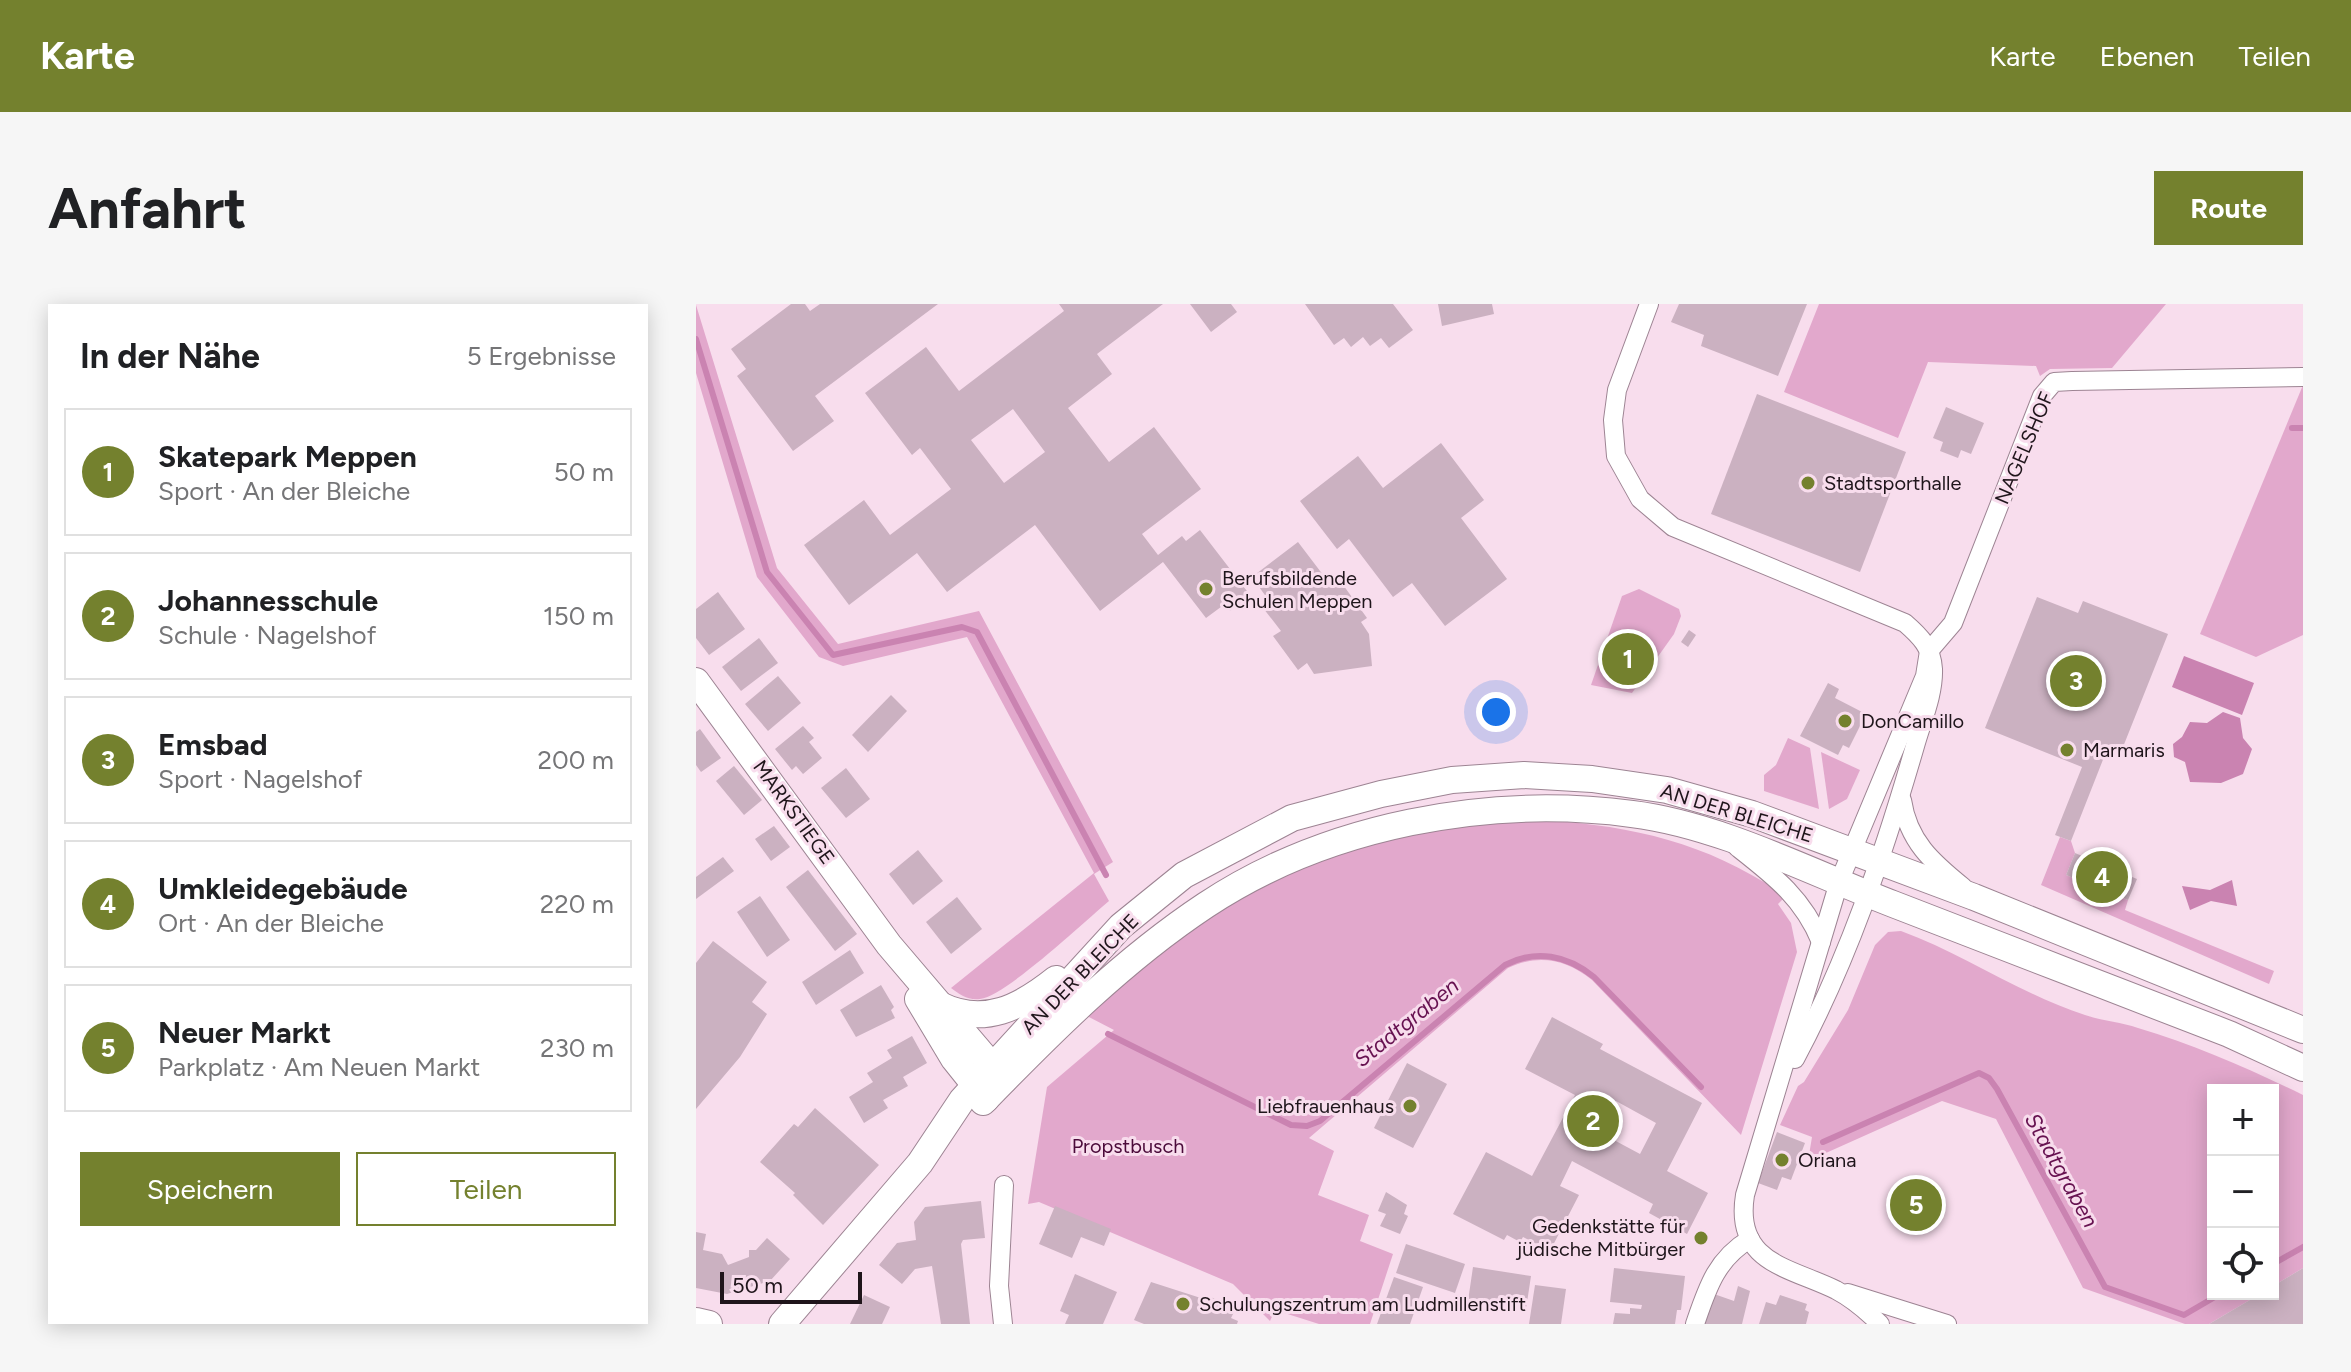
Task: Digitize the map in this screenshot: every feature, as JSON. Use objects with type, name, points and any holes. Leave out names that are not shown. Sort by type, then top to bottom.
[{"type":"street","points":[[1649,304],[1617,390],[1613,420],[1616,456],[1640,499],[1673,527],[1905,623],[1922,637],[1929,651]]},
{"type":"street","name":"NAGELSHOF","points":[[1750,1239],[1744,1226],[1745,1195],[1850,849],[1925,676],[1929,651],[1953,623],[2042,396],[2054,382],[2303,377]]},
{"type":"street","name":"NAGELSHOF","points":[[1776,1095],[1820,1013],[1868,893],[1901,796],[1930,689],[1933,668],[1929,651]]},
{"type":"street","name":"MARKSTIEGE","points":[[696,681],[889,945],[999,1073]]},
{"type":"street","name":"AN DER BLEICHE","points":[[782,1324],[920,1163],[949,1138],[980,1093],[1121,926],[1184,875],[1292,818],[1381,794],[1452,780],[1524,775],[1592,779],[1667,790],[1752,814],[1974,897],[2303,1030]]},
{"type":"street","name":"AN DER BLEICHE","points":[[1901,796],[1905,819],[1914,839],[1931,861],[1974,897]]},
{"type":"street","name":"AN DER BLEICHE","points":[[999,1073],[1147,948],[1208,904],[1319,848],[1389,828],[1460,815],[1545,809],[1633,814],[1724,837],[2229,1034],[2303,1068]]},
{"type":"street","name":"AN DER BLEICHE","points":[[1724,837],[1796,895],[1810,915],[1821,942]]},
{"type":"street","points":[[937,1004],[958,1014],[977,1016],[1013,1008],[1041,991],[1121,926]]},
{"type":"street","name":"MARKSTIEGE","points":[[889,945],[980,1093]]},
{"type":"street","points":[[1003,1324],[999,1286],[1004,1185]]},
{"type":"street","points":[[1695,1324],[1718,1266],[1750,1239],[1774,1265],[1837,1291],[1866,1295],[1947,1324]]},
{"type":"street","points":[[1837,1291],[1880,1324]]},
{"type":"street","points":[[696,1321],[709,1324]]},
{"type":"green space","points":[[1819,304],[2166,304],[2112,368],[2050,369],[2040,376],[2036,366],[1928,362],[1898,438],[1784,392]]},
{"type":"green space","points":[[696,305],[777,568],[838,644],[979,611],[1113,862],[1094,874],[1109,901],[1026,972],[992,995],[972,999],[951,988],[1094,873],[967,637],[843,666],[819,657],[757,577],[696,373]]},
{"type":"green space","points":[[2303,385],[2303,635],[2256,657],[2200,634]]},
{"type":"green space","points":[[1639,589],[1679,609],[1681,616],[1674,634],[1632,693],[1591,685],[1622,596]]},
{"type":"green space","points":[[1788,738],[1810,748],[1819,809],[1764,791],[1764,775],[1776,765]]},
{"type":"green space","points":[[1821,752],[1860,770],[1847,799],[1829,809]]},
{"type":"green space","name":"Propstbusch","points":[[1545,820],[1611,827],[1671,841],[1728,863],[1786,896],[1778,904],[1791,923],[1797,952],[1741,1135],[1592,980],[1562,963],[1530,961],[1508,968],[1309,1138],[1334,1151],[1318,1195],[1369,1215],[1360,1241],[1393,1254],[1370,1324],[1319,1324],[1275,1310],[1270,1321],[1233,1284],[1039,1202],[1028,1204],[1047,1087],[1114,1030],[1087,1016],[1178,936],[1238,897],[1321,858],[1425,829]]},
{"type":"green space","points":[[2060,837],[2071,841],[2075,853],[2066,875],[2128,900],[2125,910],[2274,971],[2269,984],[2041,885]]},
{"type":"green space","points":[[1901,931],[1924,940],[2061,1006],[2180,1042],[2243,1067],[2303,1095],[2303,1268],[2279,1282],[2279,1084],[2207,1084],[2207,1300],[2250,1300],[2209,1324],[2185,1324],[2083,1288],[1996,1119],[1942,1101],[1808,1161],[1812,1137],[1780,1125],[1798,1086],[1804,1082],[1848,1010],[1875,945],[1888,932]]},
{"type":"shaded area","points":[[2184,656],[2254,683],[2242,715],[2172,687]]},
{"type":"shaded area","points":[[2223,712],[2240,718],[2243,738],[2252,749],[2243,774],[2221,783],[2190,782],[2185,762],[2174,757],[2173,744],[2182,737],[2190,722],[2207,723]]},
{"type":"shaded area","points":[[2232,880],[2237,906],[2211,901],[2190,910],[2182,886],[2210,890]]},
{"type":"building","points":[[791,304],[805,304],[810,311],[820,304],[938,304],[815,396],[834,421],[793,451],[737,376],[746,369],[731,349]]},
{"type":"building","points":[[1059,304],[1163,304],[1097,354],[1112,374],[1068,408],[1109,462],[1154,427],[1201,489],[1142,534],[1158,555],[1182,536],[1186,541],[1200,530],[1250,595],[1230,611],[1225,604],[1206,618],[1163,562],[1100,611],[1035,525],[947,592],[917,553],[849,605],[804,545],[864,500],[890,535],[951,489],[920,448],[912,455],[865,393],[926,347],[959,391],[1064,311]],"holes":[[[1013,409],[1045,452],[1004,483],[971,440]]]},
{"type":"building","points":[[1190,304],[1231,304],[1237,312],[1211,332]]},
{"type":"building","points":[[1305,304],[1393,304],[1413,330],[1389,348],[1381,338],[1370,346],[1363,337],[1351,347],[1344,338],[1334,345]]},
{"type":"building","points":[[1438,304],[1492,304],[1494,314],[1442,326]]},
{"type":"building","points":[[1679,304],[1807,304],[1778,376],[1701,346],[1704,335],[1671,322]]},
{"type":"building","name":"Stadtsporthalle","points":[[1757,394],[1906,452],[1860,572],[1711,514]]},
{"type":"building","points":[[1946,407],[1984,423],[1971,454],[1961,450],[1958,458],[1940,451],[1943,442],[1933,438]]},
{"type":"building","points":[[1441,443],[1484,500],[1461,518],[1507,579],[1445,626],[1412,583],[1393,597],[1349,539],[1337,549],[1300,501],[1358,456],[1383,488]]},
{"type":"building","points":[[1298,542],[1333,588],[1341,582],[1367,618],[1361,622],[1369,634],[1372,666],[1314,674],[1307,663],[1298,670],[1273,636],[1281,631],[1260,604],[1267,598],[1252,577]]},
{"type":"building","points":[[718,592],[745,629],[709,655],[696,638],[696,609]]},
{"type":"building","points":[[2037,597],[2078,613],[2083,601],[2168,634],[2119,757],[2106,752],[2071,841],[2055,835],[2082,767],[1985,728]]},
{"type":"building","points":[[1689,630],[1696,635],[1688,647],[1681,642]]},
{"type":"building","points":[[759,638],[778,663],[741,691],[722,667]]},
{"type":"building","points":[[778,676],[801,703],[768,731],[745,704]]},
{"type":"building","points":[[1828,683],[1839,689],[1835,698],[1866,714],[1849,748],[1843,745],[1838,755],[1800,736]]},
{"type":"building","points":[[891,695],[907,711],[868,752],[852,735]]},
{"type":"building","points":[[803,726],[814,738],[809,742],[822,758],[803,774],[796,766],[792,770],[775,749]]},
{"type":"building","points":[[700,729],[721,758],[701,772],[696,765],[696,732]]},
{"type":"building","points":[[734,766],[762,800],[744,815],[716,781]]},
{"type":"building","points":[[846,768],[870,799],[846,818],[821,788]]},
{"type":"building","points":[[774,826],[790,847],[771,861],[755,839]]},
{"type":"building","points":[[918,850],[943,881],[913,905],[889,874]]},
{"type":"building","points":[[2075,853],[2137,879],[2128,900],[2066,875]]},
{"type":"building","points":[[723,857],[734,871],[696,899],[696,877]]},
{"type":"building","points":[[808,870],[857,934],[835,951],[786,887]]},
{"type":"building","points":[[760,896],[790,940],[767,957],[737,912]]},
{"type":"building","points":[[957,897],[982,929],[951,954],[926,922]]},
{"type":"building","points":[[713,941],[767,982],[752,1002],[767,1014],[740,1057],[696,1109],[696,963]]},
{"type":"building","points":[[850,950],[864,973],[816,1005],[802,982]]},
{"type":"building","points":[[881,985],[894,1007],[891,1010],[895,1018],[856,1037],[840,1010]]},
{"type":"building","points":[[1552,1017],[1603,1044],[1600,1049],[1702,1103],[1667,1171],[1708,1193],[1687,1234],[1649,1213],[1653,1204],[1572,1161],[1560,1186],[1579,1195],[1550,1251],[1523,1237],[1520,1242],[1507,1235],[1504,1240],[1453,1214],[1486,1152],[1532,1176],[1575,1095],[1525,1069]],"holes":[[[1616,1101],[1656,1123],[1640,1154],[1599,1132]]]},
{"type":"building","points":[[912,1036],[927,1063],[903,1077],[908,1086],[883,1100],[888,1108],[864,1123],[849,1097],[873,1082],[867,1073],[892,1058],[887,1050]]},
{"type":"building","name":"Liebfrauenhaus","points":[[1407,1063],[1447,1084],[1413,1148],[1374,1128]]},
{"type":"building","points":[[815,1108],[879,1165],[823,1225],[793,1195],[795,1193],[760,1162],[794,1124],[798,1127]]},
{"type":"building","points":[[1777,1132],[1805,1143],[1791,1180],[1782,1177],[1777,1190],[1758,1183]]},
{"type":"building","points":[[1386,1192],[1407,1205],[1404,1214],[1408,1216],[1400,1234],[1380,1226],[1386,1214],[1378,1211]]},
{"type":"building","points":[[981,1201],[985,1238],[963,1240],[961,1244],[970,1324],[941,1324],[932,1266],[915,1269],[902,1284],[879,1265],[897,1243],[916,1240],[914,1222],[925,1207]]},
{"type":"building","points":[[1055,1206],[1111,1229],[1104,1246],[1081,1237],[1072,1258],[1039,1244]]},
{"type":"building","points":[[696,1232],[706,1234],[703,1250],[722,1254],[728,1265],[749,1257],[749,1250],[756,1250],[767,1238],[790,1259],[770,1281],[727,1294],[696,1288]]},
{"type":"building","points":[[1406,1244],[1465,1264],[1455,1293],[1396,1273]]},
{"type":"building","points":[[1473,1267],[1531,1276],[1526,1309],[1468,1301]]},
{"type":"building","points":[[1614,1268],[1685,1276],[1681,1310],[1677,1310],[1675,1324],[1613,1324],[1615,1313],[1630,1314],[1630,1308],[1641,1309],[1642,1305],[1610,1302]]},
{"type":"building","points":[[2303,1268],[2303,1324],[2209,1324],[2250,1300],[2279,1300],[2279,1282]]},
{"type":"building","points":[[1075,1274],[1117,1292],[1103,1324],[1065,1324],[1069,1315],[1060,1311]]},
{"type":"building","points":[[1394,1277],[1423,1287],[1410,1324],[1377,1324]]},
{"type":"building","name":"Schulungszentrum am Ludmillenstift","points":[[1151,1282],[1207,1300],[1208,1296],[1236,1308],[1231,1318],[1238,1321],[1237,1324],[1144,1324],[1134,1320]]},
{"type":"building","points":[[1535,1285],[1566,1289],[1561,1324],[1529,1324]]},
{"type":"building","points":[[1738,1286],[1750,1291],[1742,1324],[1704,1324],[1714,1294],[1734,1301]]},
{"type":"building","points":[[864,1295],[890,1307],[882,1324],[850,1324]]},
{"type":"building","points":[[1780,1295],[1807,1304],[1806,1324],[1759,1324],[1766,1302],[1776,1305]]},
{"type":"waterway","points":[[696,339],[767,572],[833,655],[962,627],[977,632],[1106,875]]},
{"type":"waterway","points":[[2292,428],[2303,428]]},
{"type":"waterway","name":"Stadtgraben","points":[[1108,1034],[1291,1125],[1307,1126],[1320,1121],[1505,965],[1540,956],[1562,959],[1594,977],[1701,1087]]},
{"type":"waterway","name":"Stadtgraben","points":[[1823,1142],[1979,1073],[1989,1078],[1997,1089],[2105,1287],[2184,1315],[2210,1300]]},
{"type":"waterway","name":"Stadtgraben","points":[[2279,1261],[2303,1247]]},
{"type":"place","name":"Stadtsporthalle","points":[[1808,483]]},
{"type":"place","name":"Berufsbildende Schulen Meppen","points":[[1206,589]]},
{"type":"place","name":"Skatepark Meppen","points":[[1628,659]]},
{"type":"place","name":"Emsbad","points":[[2076,681]]},
{"type":"place","name":"DonCamillo","points":[[1845,721]]},
{"type":"place","name":"Marmaris","points":[[2067,750]]},
{"type":"place","name":"Umkleidegebäude","points":[[2102,877]]},
{"type":"place","name":"Liebfrauenhaus","points":[[1410,1106]]},
{"type":"place","name":"Johannesschule","points":[[1593,1121]]},
{"type":"place","name":"Oriana","points":[[1782,1160]]},
{"type":"place","name":"Neuer Markt","points":[[1916,1205]]},
{"type":"place","name":"Gedenkstätte für jüdische Mitbürger","points":[[1701,1238]]},
{"type":"place","name":"Schulungszentrum am Ludmillenstift","points":[[1183,1304]]}]
